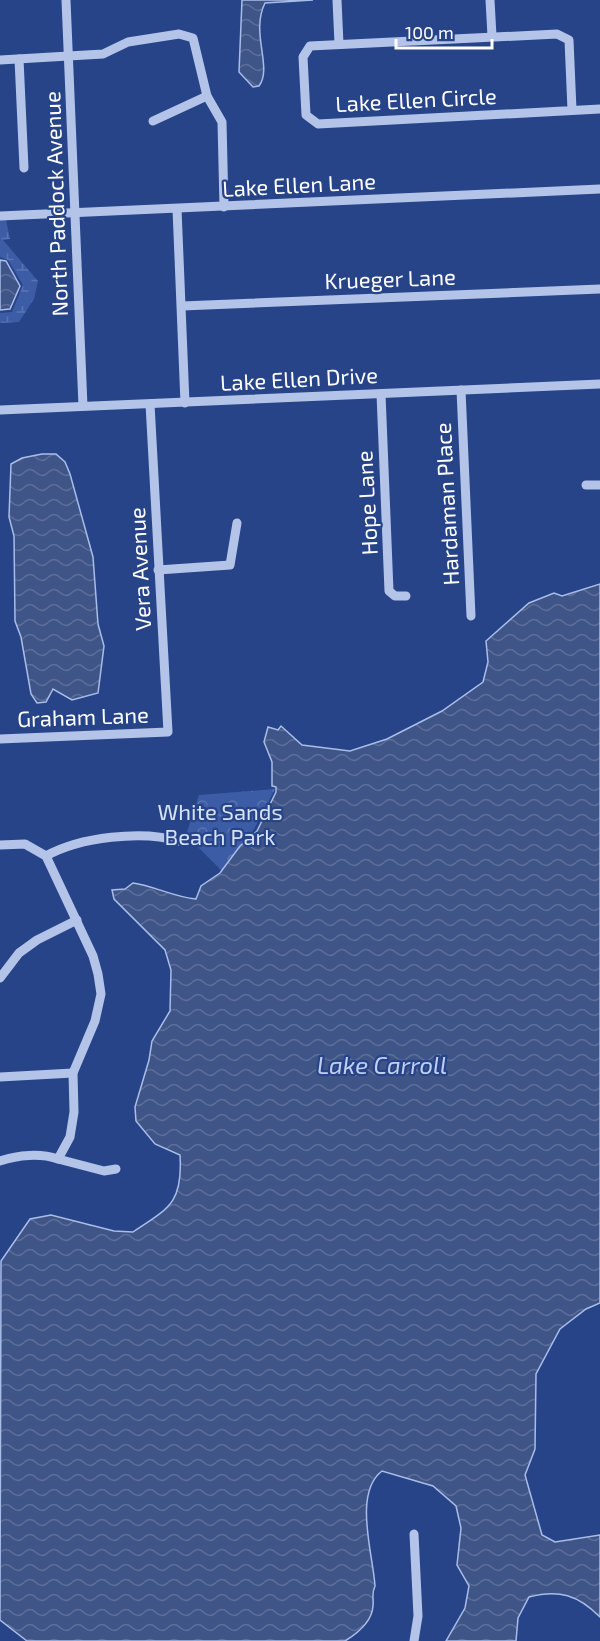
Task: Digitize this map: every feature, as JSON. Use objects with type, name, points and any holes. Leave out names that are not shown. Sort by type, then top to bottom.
[{"type":"street","name":"North Paddock Avenue","points":[[66,0],[83,406]]},
{"type":"street","points":[[337,0],[339,44]]},
{"type":"street","points":[[490,0],[492,36]]},
{"type":"street","points":[[0,60],[103,54],[128,42],[179,34],[193,38],[207,96],[222,122],[224,207]]},
{"type":"street","name":"Lake Ellen Circle","points":[[573,110],[568,40],[557,34],[310,46],[303,57],[306,115],[318,124],[600,109]]},
{"type":"street","points":[[19,59],[24,168]]},
{"type":"street","points":[[153,120],[207,96]]},
{"type":"street","name":"Lake Ellen Lane","points":[[0,216],[600,189]]},
{"type":"street","points":[[177,209],[185,403]]},
{"type":"street","name":"Krueger Lane","points":[[182,306],[600,289]]},
{"type":"street","name":"Lake Ellen Drive","points":[[0,410],[600,384]]},
{"type":"street","name":"Hardaman Place","points":[[461,390],[471,616]]},
{"type":"street","name":"Hope Lane","points":[[381,394],[389,591],[395,596],[406,596]]},
{"type":"street","name":"Vera Avenue","points":[[150,404],[168,732]]},
{"type":"street","points":[[586,486],[600,485]]},
{"type":"street","points":[[158,570],[230,565],[237,523]]},
{"type":"street","name":"Graham Lane","points":[[0,739],[168,732]]},
{"type":"street","points":[[46,856],[87,839],[165,837],[179,841]]},
{"type":"street","points":[[0,845],[25,844],[46,856],[93,956],[101,994],[95,1021],[73,1073],[74,1112],[70,1137],[58,1159]]},
{"type":"street","points":[[0,978],[19,953],[37,940],[77,920]]},
{"type":"street","points":[[0,1077],[73,1073]]},
{"type":"street","points":[[0,1161],[14,1156],[58,1159],[104,1171],[116,1169]]},
{"type":"street","points":[[414,1534],[418,1616],[414,1641]]},
{"type":"green space","points":[[0,220],[6,220],[10,239],[3,240],[38,281],[34,299],[19,322],[0,323],[0,313],[12,312],[23,285],[8,260],[0,257]]},
{"type":"green space","name":"White Sands Beach Park","points":[[275,789],[254,829],[222,871],[186,835],[199,795]]},
{"type":"water","points":[[242,0],[313,0],[265,3],[260,26],[263,78],[259,86],[253,87],[239,72]]},
{"type":"water","points":[[0,260],[6,261],[20,286],[10,309],[0,310]]},
{"type":"water","points":[[56,454],[65,462],[70,474],[93,557],[98,624],[104,646],[98,693],[72,700],[53,689],[46,702],[37,703],[31,694],[21,637],[15,621],[14,536],[9,517],[11,464],[22,458]]},
{"type":"water","name":"Lake Carroll","points":[[600,584],[600,1303],[586,1309],[560,1329],[536,1374],[535,1449],[525,1475],[542,1535],[555,1542],[600,1535],[600,1617],[584,1603],[568,1596],[540,1595],[529,1597],[518,1618],[516,1641],[446,1641],[465,1608],[469,1586],[457,1565],[461,1528],[456,1506],[433,1486],[382,1471],[373,1481],[368,1494],[367,1525],[375,1586],[372,1612],[364,1627],[345,1641],[27,1641],[0,1620],[1,1261],[30,1219],[51,1215],[114,1231],[133,1232],[164,1210],[176,1194],[179,1184],[180,1155],[155,1144],[136,1121],[135,1107],[149,1060],[152,1041],[170,1011],[171,970],[165,950],[114,899],[112,890],[125,889],[133,883],[196,899],[201,886],[220,873],[240,846],[257,831],[276,792],[276,787],[272,786],[272,762],[264,742],[268,727],[278,730],[281,726],[302,745],[350,751],[387,739],[442,711],[483,682],[488,662],[486,641],[529,603],[554,593],[562,596]]}]
